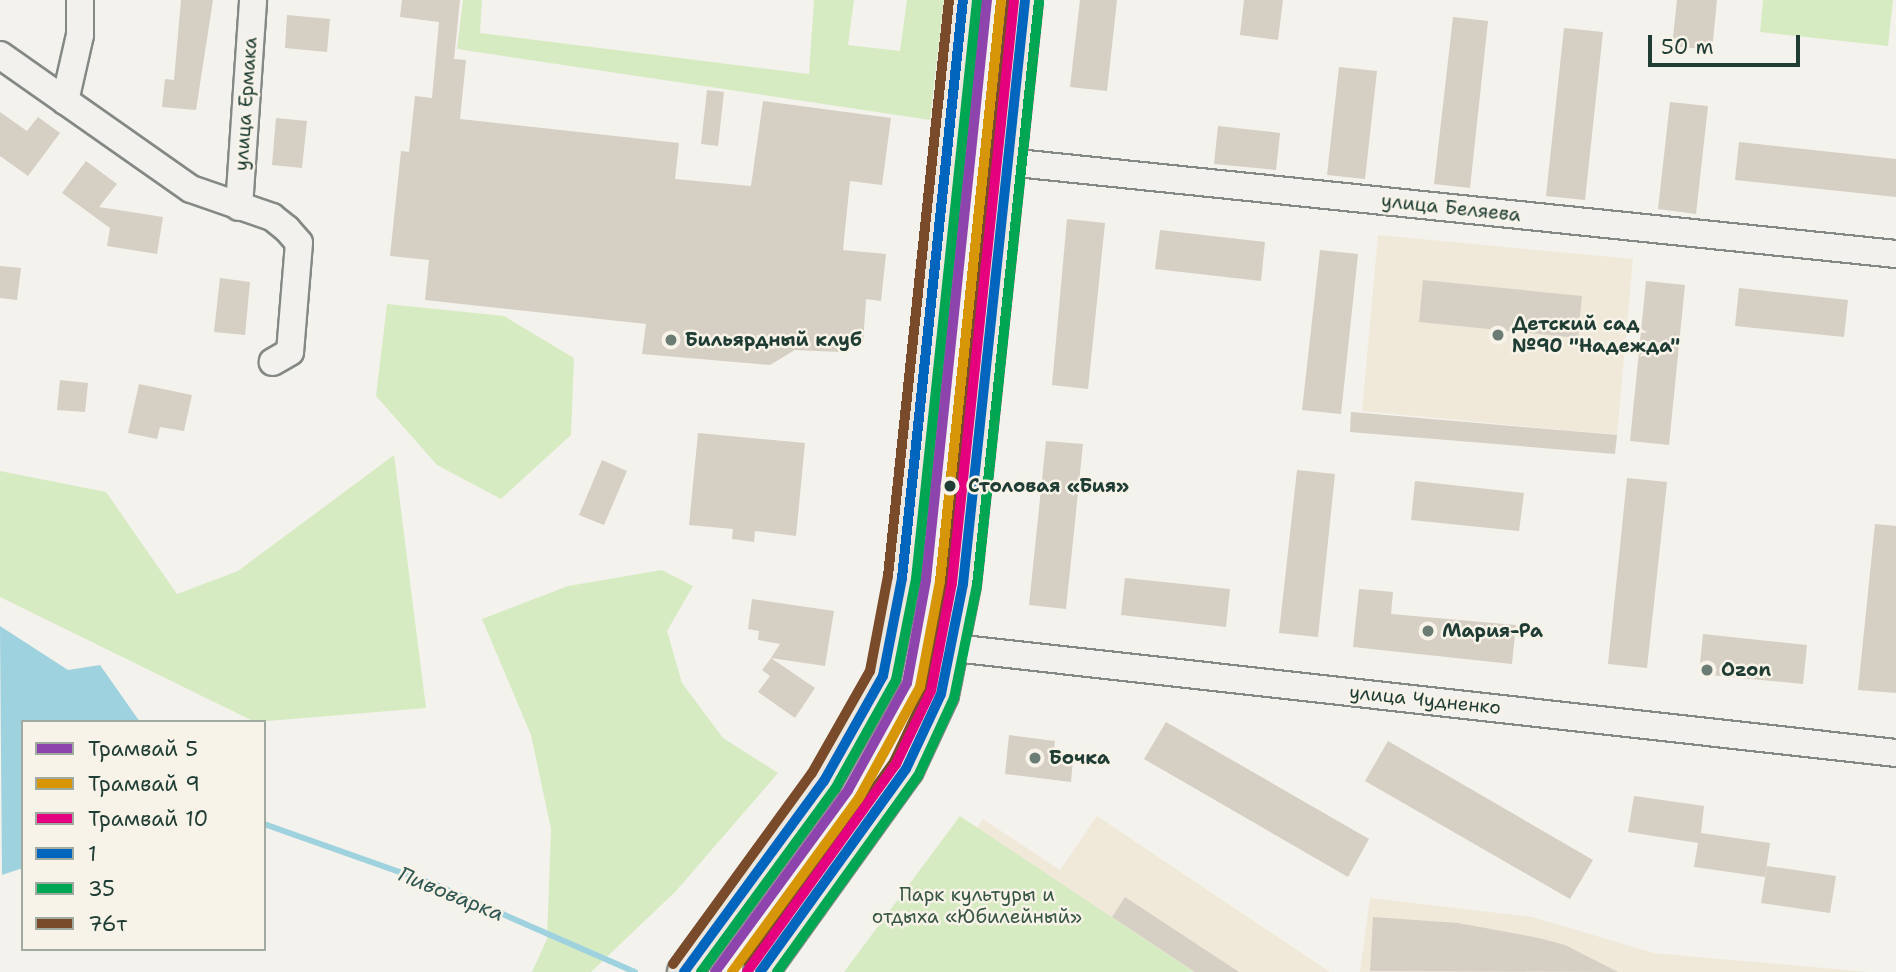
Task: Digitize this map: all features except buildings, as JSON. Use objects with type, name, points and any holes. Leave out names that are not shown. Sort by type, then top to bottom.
[{"type":"main road","points":[[684,972],[824,782],[883,676],[902,578],[963,0]]},
{"type":"main road","points":[[760,972],[906,769],[929,728],[954,648],[1025,0]]},
{"type":"street","points":[[65,101],[80,35],[80,0]]},
{"type":"street","name":"улица Ермака","points":[[239,207],[253,0]]},
{"type":"street","points":[[0,55],[191,189],[272,217],[299,243],[290,352],[273,362]]},
{"type":"street","name":"улица Беляева","points":[[1007,162],[1896,254]]},
{"type":"street","name":"улица Чудненко","points":[[954,648],[1896,753]]},
{"type":"shaded area","name":"Детский сад №90 \"Надежда\"","points":[[1378,235],[1633,259],[1617,435],[1362,411]]},
{"type":"shaded area","points":[[1097,816],[1330,972],[1073,972],[938,888],[983,819],[1060,870]]},
{"type":"shaded area","points":[[1370,898],[1532,917],[1654,953],[1868,972],[1360,972]]},
{"type":"green space","points":[[463,0],[482,0],[480,33],[809,74],[814,0],[854,0],[848,45],[900,51],[907,0],[944,0],[930,120],[457,49]]},
{"type":"green space","points":[[1763,0],[1893,0],[1888,46],[1760,32]]},
{"type":"green space","points":[[387,304],[504,316],[574,358],[571,435],[501,499],[437,465],[376,396]]},
{"type":"green space","points":[[394,455],[426,708],[266,721],[251,720],[0,597],[0,471],[106,492],[177,594],[238,571]]},
{"type":"green space","points":[[662,570],[693,586],[667,631],[682,683],[723,738],[778,773],[676,891],[591,972],[532,972],[547,939],[551,829],[531,735],[482,619],[568,586]]},
{"type":"green space","name":"Парк культуры и отдыха «Юбилейный»","points":[[960,816],[1194,972],[844,972]]},
{"type":"water","points":[[0,626],[68,670],[100,665],[139,720],[21,720],[21,869],[2,875]]},
{"type":"waterway","name":"Пивоварка","points":[[266,825],[436,885],[635,972]]},
{"type":"tram line","name":"5","points":[[715,972],[848,790],[907,683],[926,580],[987,0]]},
{"type":"tram line","name":"9","points":[[732,972],[859,798],[920,687],[940,581],[1001,1]]},
{"type":"tram line","name":"10","points":[[747,972],[896,764],[931,691],[952,583],[1014,1]]},
{"type":"transit line","name":"76т","points":[[673,964],[812,773],[870,671],[888,576],[949,0]]},
{"type":"transit line","name":"1","points":[[684,972],[824,781],[883,676],[902,578],[963,0]]},
{"type":"transit line","name":"76т","points":[[749,964],[894,762],[928,690],[949,582],[1011,0]]},
{"type":"transit line","name":"1","points":[[760,972],[906,769],[941,694],[963,584],[1025,0]]},
{"type":"transit line","name":"35","points":[[701,972],[835,789],[896,680],[916,579],[977,1]]},
{"type":"transit line","name":"35","points":[[777,972],[918,776],[954,698],[977,585],[1039,1]]},
{"type":"place","name":"Детский сад №90 \"Надежда\"","points":[[1498,335]]},
{"type":"place","name":"Бильярдный клуб","points":[[671,340]]},
{"type":"place","name":"Столовая «Бия»","points":[[950,486]]},
{"type":"place","name":"Мария-Ра","points":[[1428,631]]},
{"type":"place","name":"Ozon","points":[[1707,670]]},
{"type":"place","name":"Бочка","points":[[1035,758]]}]
